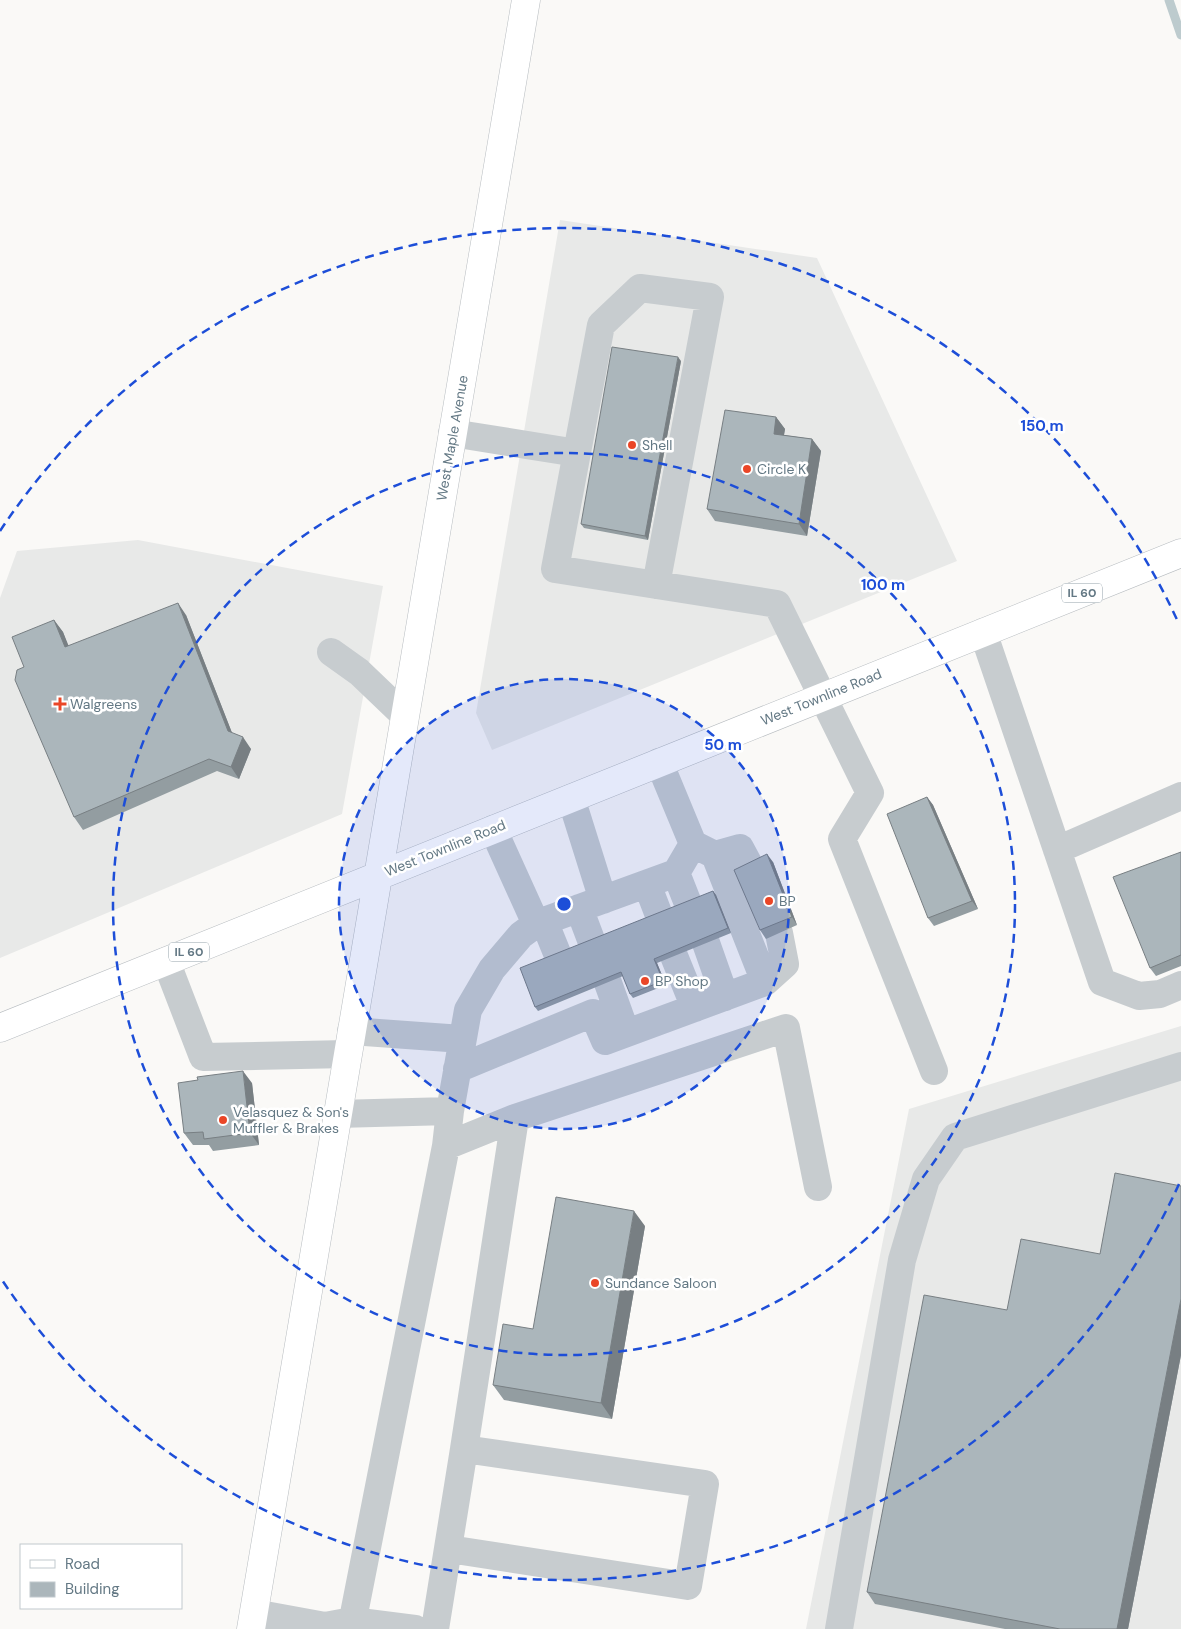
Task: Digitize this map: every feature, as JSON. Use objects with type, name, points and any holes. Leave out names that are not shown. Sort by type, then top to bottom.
[{"type":"main road","name":"West Maple Avenue","points":[[252,1621],[526,0]]},
{"type":"main road","name":"West Townline Road","points":[[377,875],[1181,553]]},
{"type":"main road","name":"IL 60","points":[[0,1028],[377,875]]},
{"type":"lane","points":[[656,585],[710,297],[640,288],[601,325],[555,569],[656,585],[777,604],[870,792],[842,839],[934,1071]]},
{"type":"lane","points":[[452,433],[577,453]]},
{"type":"lane","points":[[983,632],[1102,982],[1139,996],[1160,994],[1181,985]]},
{"type":"lane","points":[[331,652],[359,672],[404,716]]},
{"type":"lane","points":[[659,762],[704,849],[765,982]]},
{"type":"lane","points":[[1057,850],[1181,796]]},
{"type":"lane","points":[[571,798],[591,904],[593,945]]},
{"type":"lane","points":[[493,829],[559,958]]},
{"type":"lane","points":[[352,1625],[446,1146],[468,1010],[492,970],[521,934],[540,923],[676,873],[704,849],[740,848],[753,872]]},
{"type":"lane","points":[[676,873],[689,906]]},
{"type":"lane","points":[[647,884],[660,918]]},
{"type":"lane","points":[[457,1069],[577,1007],[593,1013],[605,1041],[765,982],[785,964],[779,933]]},
{"type":"lane","points":[[706,943],[725,997]]},
{"type":"lane","points":[[674,956],[695,1008]]},
{"type":"lane","points":[[166,961],[203,1058],[349,1042],[462,1039]]},
{"type":"lane","points":[[608,982],[626,1033]]},
{"type":"lane","points":[[446,1146],[515,1118],[786,1028],[818,1187]]},
{"type":"lane","points":[[840,1629],[902,1260],[926,1179],[955,1138],[1181,1066]]},
{"type":"lane","points":[[337,1114],[450,1112]]},
{"type":"lane","points":[[435,1629],[515,1118]]},
{"type":"lane","points":[[449,1549],[688,1586],[706,1484],[464,1448]]},
{"type":"lane","points":[[252,1621],[414,1629]]},
{"type":"shaded area","points":[[560,220],[817,258],[957,561],[492,750],[476,713]]},
{"type":"shaded area","points":[[138,540],[383,586],[342,814],[0,958],[0,598],[17,551]]},
{"type":"shaded area","points":[[1181,1026],[1181,1629],[806,1629],[909,1109]]},
{"type":"building","name":"Shell","points":[[612,347],[678,357],[645,536],[581,524]]},
{"type":"building","points":[[725,410],[776,417],[774,434],[812,439],[799,524],[707,509]]},
{"type":"building","name":"Walgreens","points":[[178,603],[228,731],[243,737],[231,767],[209,759],[74,817],[15,680],[17,670],[24,667],[12,637],[54,620],[65,647]]},
{"type":"building","points":[[927,797],[972,901],[928,918],[887,814]]},
{"type":"building","points":[[1181,852],[1181,955],[1150,968],[1113,877]]},
{"type":"building","name":"BP","points":[[767,854],[792,917],[760,930],[734,870]]},
{"type":"building","points":[[713,891],[728,928],[654,959],[663,981],[630,994],[621,972],[535,1007],[520,968]]},
{"type":"building","name":"Velasquez & Son's Muffler & Brakes","points":[[243,1071],[250,1133],[204,1139],[203,1132],[184,1133],[178,1083],[198,1080],[197,1077]]},
{"type":"building","points":[[1115,1173],[1181,1186],[1181,1299],[1117,1629],[1060,1629],[867,1592],[924,1295],[1007,1310],[1021,1239],[1100,1254]]},
{"type":"building","name":"Sundance Saloon","points":[[556,1197],[634,1211],[601,1403],[493,1385],[503,1324],[533,1329]]},
{"type":"waterway","points":[[1169,0],[1181,35]]},
{"type":"place","name":"Shell","points":[[632,445]]},
{"type":"place","name":"Circle K","points":[[747,469]]},
{"type":"place","name":"Walgreens","points":[[60,704]]},
{"type":"place","name":"BP","points":[[769,901]]},
{"type":"place","name":"BP Shop","points":[[645,981]]},
{"type":"place","name":"Velasquez & Son's Muffler & Brakes","points":[[223,1120]]},
{"type":"place","name":"Sundance Saloon","points":[[595,1283]]}]
